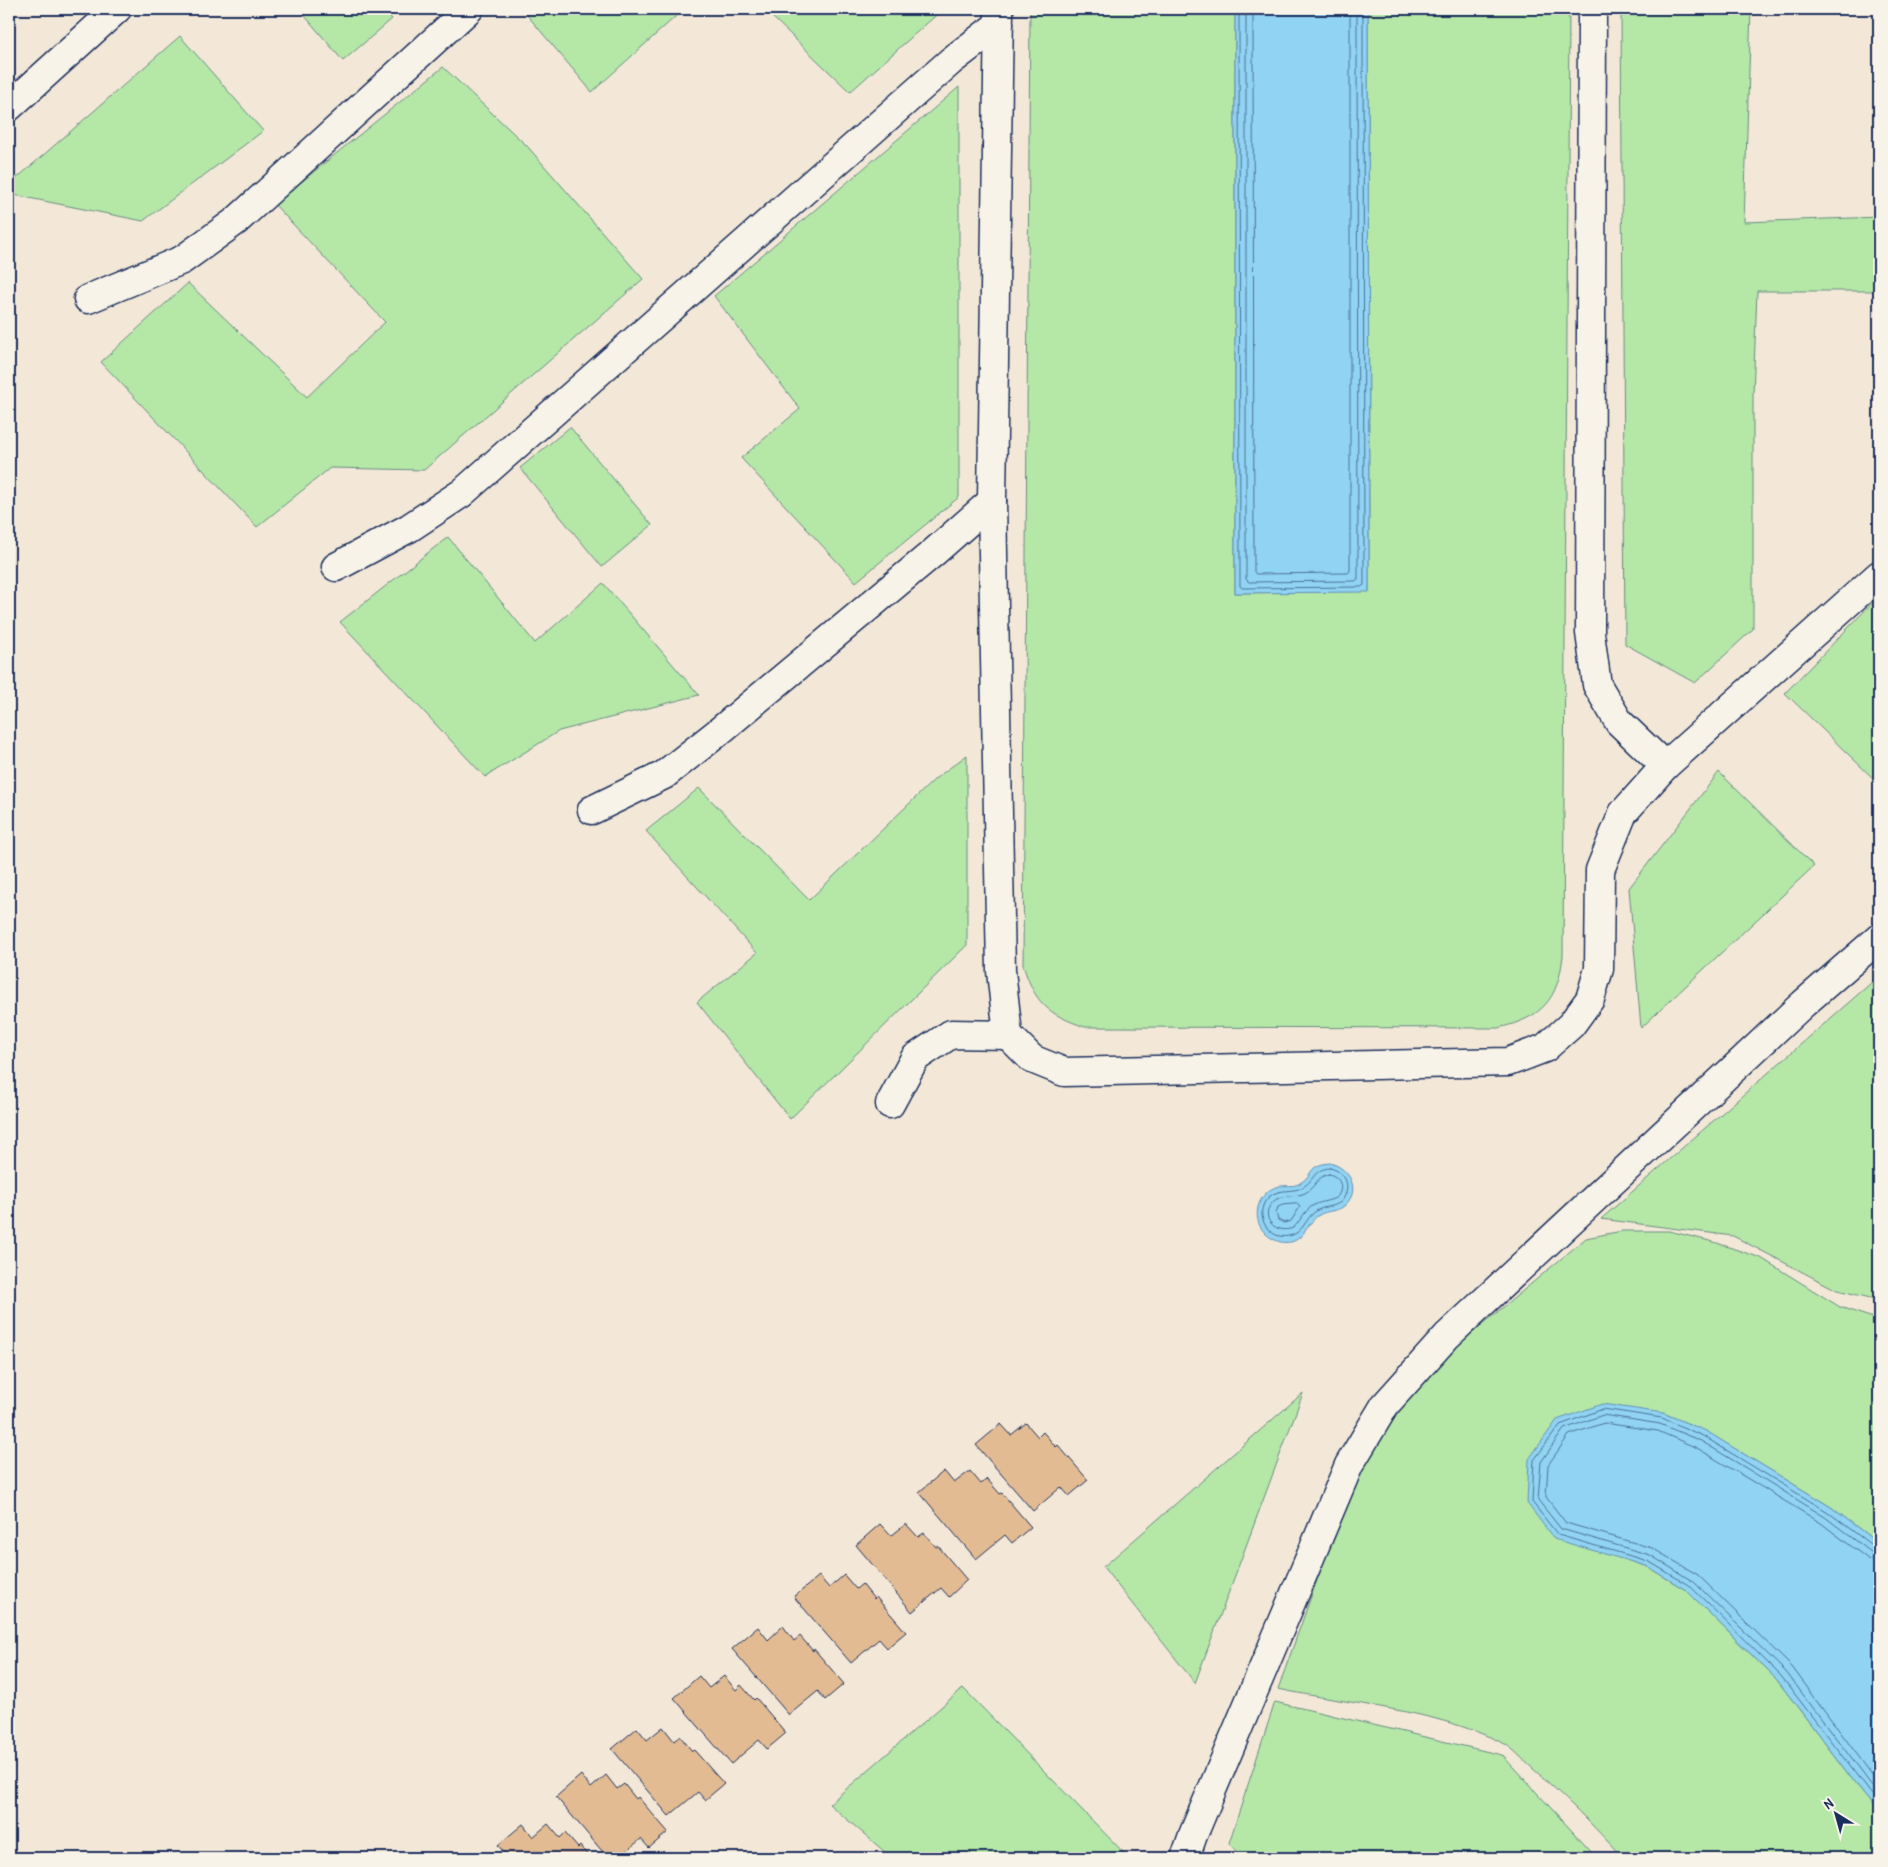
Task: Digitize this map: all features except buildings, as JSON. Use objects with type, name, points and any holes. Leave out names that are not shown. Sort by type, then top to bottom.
[{"type":"street","points":[[9,107],[117,9]]},
{"type":"street","points":[[88,299],[182,260],[236,221],[469,9]]},
{"type":"street","points":[[1592,9],[1590,633],[1597,685],[1619,722],[1664,766]]},
{"type":"street","points":[[999,16],[992,501],[1001,972],[1008,1034],[1032,1059],[1064,1072],[1508,1062],[1546,1048],[1571,1025],[1590,999],[1599,969],[1600,870],[1623,813],[1664,766],[1879,575]]},
{"type":"street","points":[[336,567],[409,528],[462,493],[999,16]]},
{"type":"street","points":[[592,810],[664,775],[933,553],[992,501]]},
{"type":"street","points":[[1194,1850],[1349,1465],[1385,1405],[1447,1336],[1803,1004],[1879,938]]},
{"type":"street","points":[[890,1104],[915,1058],[951,1034],[1008,1034]]},
{"type":"green space","points":[[299,9],[383,9],[392,19],[343,61]]},
{"type":"green space","points":[[522,9],[684,9],[592,92]]},
{"type":"green space","points":[[764,9],[943,9],[850,92]]},
{"type":"green space","points":[[1030,9],[1235,9],[1235,593],[1369,591],[1368,9],[1569,9],[1563,956],[1561,971],[1552,995],[1545,1005],[1526,1019],[1498,1028],[1085,1027],[1052,1012],[1032,989],[1023,965]]},
{"type":"green space","points":[[1621,9],[1751,9],[1744,222],[1879,217],[1879,291],[1757,291],[1753,395],[1753,629],[1695,683],[1625,644]]},
{"type":"green space","points":[[180,36],[263,131],[143,221],[9,194],[9,185]]},
{"type":"green space","points":[[443,67],[527,146],[643,279],[424,470],[330,468],[257,527],[101,362],[188,283],[307,397],[385,322],[274,204]]},
{"type":"green space","points":[[959,87],[959,497],[856,582],[741,458],[800,409],[714,296]]},
{"type":"green space","points":[[570,427],[652,525],[602,567],[520,468]]},
{"type":"green space","points":[[448,537],[535,643],[603,583],[699,695],[559,731],[485,777],[340,622]]},
{"type":"green space","points":[[1879,596],[1879,784],[1785,693]]},
{"type":"green space","points":[[967,755],[967,945],[790,1119],[697,1002],[757,953],[646,831],[699,788],[809,900],[936,778]]},
{"type":"green space","points":[[1719,772],[1814,866],[1641,1028],[1629,888]]},
{"type":"green space","points":[[1879,976],[1879,1300],[1837,1290],[1733,1236],[1601,1219]]},
{"type":"green space","points":[[1622,1231],[1669,1231],[1714,1242],[1761,1258],[1840,1307],[1879,1320],[1879,1544],[1831,1507],[1747,1456],[1705,1431],[1663,1413],[1602,1552],[1646,1566],[1686,1590],[1777,1680],[1879,1812],[1879,1858],[1623,1858],[1567,1800],[1503,1743],[1449,1722],[1421,1715],[1278,1689],[1356,1471],[1390,1414],[1434,1365],[1586,1238]]},
{"type":"green space","points":[[1303,1393],[1195,1683],[1103,1567]]},
{"type":"green space","points":[[963,1688],[1125,1854],[1122,1858],[892,1858],[829,1804]]},
{"type":"green space","points":[[1275,1702],[1502,1755],[1597,1858],[1242,1858],[1229,1843]]},
{"type":"water","points":[[1235,9],[1368,9],[1369,592],[1235,593]]},
{"type":"water","points":[[1330,1163],[1348,1175],[1353,1187],[1352,1194],[1344,1206],[1319,1215],[1295,1241],[1281,1242],[1274,1240],[1266,1234],[1260,1226],[1257,1213],[1260,1201],[1264,1195],[1274,1188],[1298,1184],[1314,1168]]},
{"type":"water","points":[[1602,1404],[1663,1413],[1706,1431],[1831,1507],[1879,1544],[1879,1812],[1777,1680],[1686,1590],[1646,1566],[1554,1539],[1527,1503],[1529,1459],[1557,1420]]}]
